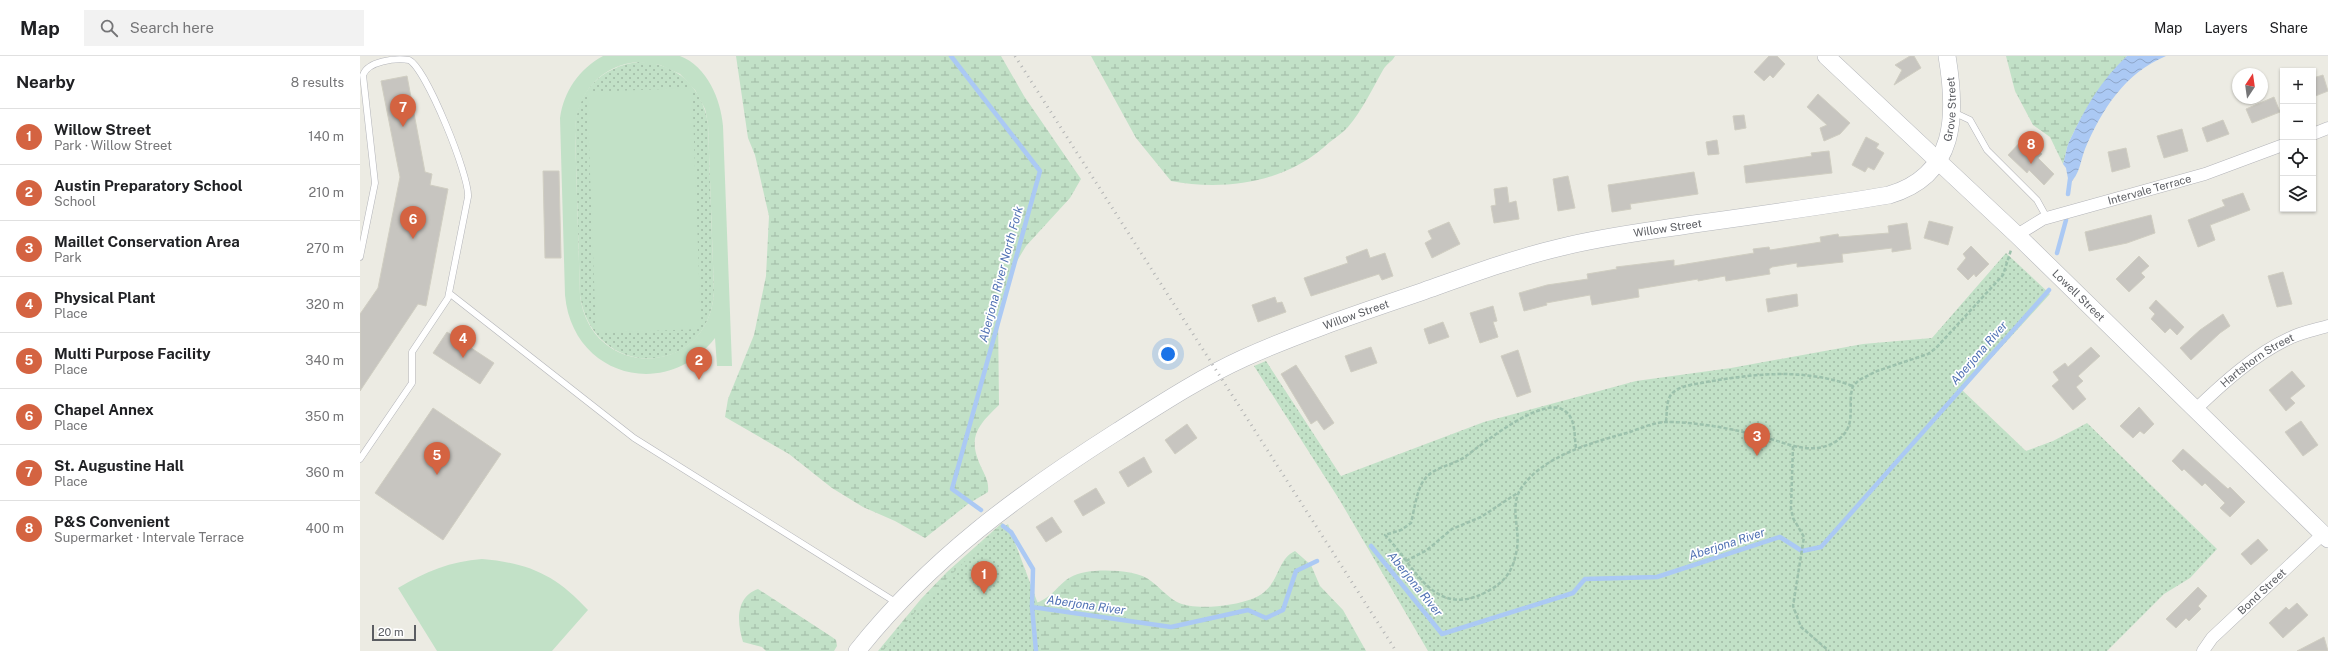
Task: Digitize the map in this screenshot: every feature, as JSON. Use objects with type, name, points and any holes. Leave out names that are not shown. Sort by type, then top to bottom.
[{"type":"main road","name":"Lowell Street","points":[[1826,56],[2017,235],[2325,536]]},
{"type":"main road","name":"Grove Street","points":[[1939,162],[1949,134],[1952,112],[1952,90],[1947,56]]},
{"type":"main road","name":"Willow Street","points":[[857,651],[897,603],[945,556],[974,532],[1065,465],[1197,382],[1274,345],[1331,323],[1495,266],[1562,246],[1643,232],[1889,195],[1913,186],[1926,176],[1939,162]]},
{"type":"street","points":[[2316,133],[2328,128]]},
{"type":"street","name":"Intervale Terrace","points":[[2017,235],[2035,223],[2046,218],[2205,174],[2280,146]]},
{"type":"street","name":"Hartshorn Street","points":[[2195,410],[2235,374],[2269,350],[2292,337],[2328,326]]},
{"type":"street","name":"Bond Street","points":[[2203,651],[2216,634],[2325,536]]},
{"type":"lane","points":[[360,257],[375,183],[364,75],[367,69],[374,64],[408,60],[415,64],[422,75],[448,132],[468,185],[468,197],[449,293],[445,304],[412,352],[412,383],[360,459]]},
{"type":"lane","points":[[1952,112],[1970,120],[1987,150],[2037,200],[2046,218]]},
{"type":"lane","points":[[449,293],[634,438],[897,603]]},
{"type":"path","points":[[1406,561],[1427,550],[1452,529],[1481,517],[1519,492],[1527,480],[1537,472],[1576,448],[1666,422],[1711,426],[1764,437],[1793,446],[1816,448],[1827,446],[1841,438],[1851,418],[1850,401],[1853,386],[1866,376],[1928,354],[1936,348],[2003,275],[2017,235]]},
{"type":"path","points":[[1666,422],[1666,403],[1669,395],[1680,387],[1690,385],[1764,374],[1793,374],[1824,377],[1853,386]]},
{"type":"path","points":[[1519,492],[1515,522],[1518,538],[1514,563],[1509,575],[1497,587],[1467,600],[1450,600],[1440,596],[1426,586],[1385,535],[1402,530],[1411,523],[1423,481],[1434,470],[1465,457],[1503,429],[1550,406],[1564,410],[1571,419],[1576,448]]},
{"type":"path","points":[[1793,446],[1791,508],[1793,518],[1800,527],[1804,537],[1793,598],[1793,606],[1801,626],[1829,651]]},
{"type":"green space","points":[[603,56],[680,56],[690,61],[698,68],[711,85],[716,95],[722,116],[723,126],[732,366],[717,366],[715,338],[695,358],[672,370],[648,374],[624,371],[603,361],[584,345],[571,323],[565,295],[560,118],[569,90],[580,74],[594,61]],"holes":[[[639,62],[660,65],[680,74],[695,90],[705,109],[708,124],[714,292],[707,321],[692,341],[672,354],[649,358],[625,355],[604,343],[588,323],[580,295],[575,131],[576,117],[580,105],[593,83],[602,75],[613,68],[625,64]]]},
{"type":"green space","points":[[736,56],[1001,56],[1024,96],[1081,179],[1070,198],[1026,246],[1011,271],[998,314],[999,405],[980,427],[976,434],[975,441],[977,458],[988,483],[988,492],[968,504],[925,538],[895,521],[863,507],[832,488],[789,454],[725,417],[728,399],[754,335],[766,276],[769,216],[755,155],[748,138]]},
{"type":"green space","points":[[1091,56],[1395,56],[1384,68],[1363,106],[1348,127],[1307,160],[1271,176],[1231,184],[1211,185],[1171,181],[1136,138]]},
{"type":"green space","points":[[2006,56],[2127,56],[2102,85],[2088,106],[2069,143],[2063,164],[2050,137],[2033,125],[2015,91]]},
{"type":"green space","points":[[639,62],[652,63],[665,67],[676,72],[686,80],[700,99],[708,124],[714,292],[707,321],[693,341],[673,354],[650,358],[626,355],[605,343],[589,323],[580,295],[575,131],[576,117],[585,94],[602,76],[613,69]]},
{"type":"green space","points":[[692,88],[701,329],[596,333],[587,92]]},
{"type":"green space","points":[[2006,253],[2050,294],[1962,390],[2026,451],[2053,441],[2087,423],[2217,549],[2190,578],[2164,594],[2107,651],[1428,651],[1339,499],[1254,366],[1266,361],[1341,476],[1484,422],[1636,381],[1731,368],[1863,344],[1932,338]]},
{"type":"green space","points":[[1002,523],[1008,530],[1036,603],[1044,600],[1064,581],[1077,574],[1086,572],[1120,571],[1145,577],[1174,600],[1185,605],[1204,607],[1235,604],[1244,602],[1262,594],[1273,581],[1288,555],[1295,551],[1311,565],[1320,586],[1343,610],[1366,651],[878,651],[921,599],[947,572]]},
{"type":"green space","points":[[1008,524],[1038,604],[1040,651],[883,651],[926,600],[974,553]]},
{"type":"green space","points":[[482,559],[514,564],[541,573],[565,588],[588,610],[552,651],[437,651],[398,588],[438,568],[460,562]]},
{"type":"green space","points":[[758,589],[836,640],[837,646],[834,651],[766,651],[762,647],[743,642],[739,619],[740,611],[745,598]]},
{"type":"water","points":[[2127,56],[2166,56],[2151,63],[2138,72],[2116,94],[2099,120],[2085,149],[2078,172],[2069,184],[2066,168],[2063,164],[2069,143],[2094,95],[2109,75]]},
{"type":"building","points":[[1769,56],[1777,56],[1785,64],[1773,78],[1770,75],[1764,81],[1754,72]]},
{"type":"building","points":[[1910,56],[1914,56],[1921,68],[1894,85],[1902,70],[1895,65]]},
{"type":"building","points":[[2323,75],[2328,91],[2316,96],[2316,77]]},
{"type":"building","points":[[407,76],[425,172],[432,174],[430,185],[448,189],[426,306],[418,304],[360,391],[360,314],[378,288],[400,177],[381,81]]},
{"type":"building","points":[[1818,94],[1850,123],[1840,134],[1824,141],[1820,128],[1827,125],[1807,107]]},
{"type":"building","points":[[2274,97],[2280,112],[2252,123],[2246,109],[2258,104],[2268,104],[2268,100]]},
{"type":"building","points":[[1744,115],[1746,128],[1735,130],[1733,116]]},
{"type":"building","points":[[2223,120],[2229,134],[2207,142],[2202,128]]},
{"type":"building","points":[[2182,129],[2188,151],[2164,158],[2157,136]]},
{"type":"building","points":[[1866,137],[1879,144],[1876,148],[1884,153],[1874,170],[1868,167],[1865,172],[1852,165]]},
{"type":"building","points":[[2025,137],[2042,154],[2038,158],[2054,174],[2044,185],[2029,170],[2027,173],[2008,155]]},
{"type":"building","points":[[1717,140],[1719,154],[1708,155],[1706,142]]},
{"type":"building","points":[[2126,148],[2130,167],[2112,172],[2108,152]]},
{"type":"building","points":[[1829,151],[1832,173],[1746,183],[1744,166],[1812,156],[1811,153]]},
{"type":"building","points":[[543,171],[559,171],[561,258],[545,258]]},
{"type":"building","points":[[1694,172],[1698,194],[1630,204],[1631,209],[1612,212],[1608,185]]},
{"type":"building","points":[[1568,176],[1575,208],[1558,211],[1553,179]]},
{"type":"building","points":[[1507,187],[1509,203],[1516,201],[1519,219],[1494,223],[1491,206],[1496,205],[1494,189]]},
{"type":"building","points":[[2243,193],[2250,210],[2210,225],[2215,240],[2198,247],[2188,220],[2225,206],[2222,200]]},
{"type":"building","points":[[2151,215],[2155,233],[2127,243],[2089,251],[2085,232]]},
{"type":"building","points":[[1929,221],[1953,227],[1948,245],[1924,238]]},
{"type":"building","points":[[1449,222],[1460,244],[1432,258],[1425,243],[1432,239],[1428,231]]},
{"type":"building","points":[[1907,223],[1911,249],[1892,252],[1892,248],[1842,254],[1843,262],[1797,267],[1797,263],[1772,267],[1769,269],[1770,274],[1726,281],[1725,276],[1698,281],[1698,279],[1638,289],[1639,297],[1592,305],[1590,295],[1546,303],[1547,305],[1524,311],[1519,293],[1547,285],[1588,279],[1587,274],[1617,269],[1616,267],[1674,260],[1674,266],[1754,253],[1753,249],[1769,247],[1770,250],[1821,242],[1820,237],[1838,234],[1839,237],[1889,233],[1888,226]]},
{"type":"building","points":[[1971,246],[1989,264],[1976,277],[1974,274],[1968,280],[1957,269],[1966,258],[1963,254]]},
{"type":"building","points":[[1367,249],[1370,258],[1385,253],[1393,276],[1382,280],[1379,274],[1311,296],[1304,278],[1348,263],[1346,257]]},
{"type":"building","points":[[2139,256],[2149,266],[2141,273],[2145,277],[2129,292],[2116,279]]},
{"type":"building","points":[[2283,272],[2292,304],[2277,307],[2268,276]]},
{"type":"building","points":[[1797,294],[1798,306],[1768,312],[1766,299]]},
{"type":"building","points":[[1275,297],[1277,303],[1282,302],[1286,312],[1258,322],[1252,305]]},
{"type":"building","points":[[2156,300],[2184,327],[2177,335],[2170,328],[2165,333],[2151,319],[2155,314],[2149,308]]},
{"type":"building","points":[[1493,306],[1497,321],[1493,322],[1498,337],[1480,343],[1470,313]]},
{"type":"building","points":[[2223,314],[2230,326],[2220,333],[2191,360],[2180,348],[2200,330]]},
{"type":"building","points":[[1443,322],[1449,337],[1429,344],[1424,329]]},
{"type":"building","points":[[447,332],[494,363],[480,384],[433,353]]},
{"type":"building","points":[[1371,347],[1377,363],[1351,372],[1345,356]]},
{"type":"building","points":[[2091,347],[2100,356],[2078,376],[2083,381],[2076,387],[2086,399],[2073,410],[2052,386],[2059,380],[2053,372],[2065,363],[2068,367]]},
{"type":"building","points":[[1518,350],[1531,392],[1517,397],[1501,356]]},
{"type":"building","points":[[1296,365],[1334,423],[1324,430],[1317,420],[1311,424],[1281,374]]},
{"type":"building","points":[[2292,371],[2305,386],[2290,398],[2295,403],[2286,411],[2269,390]]},
{"type":"building","points":[[2139,407],[2154,424],[2144,434],[2140,431],[2133,438],[2120,426]]},
{"type":"building","points":[[433,408],[501,454],[443,540],[375,493]]},
{"type":"building","points":[[2301,421],[2318,445],[2303,456],[2285,432]]},
{"type":"building","points":[[1187,424],[1197,438],[1175,454],[1165,440]]},
{"type":"building","points":[[2183,449],[2228,489],[2230,487],[2245,502],[2230,517],[2220,508],[2225,503],[2205,483],[2202,486],[2184,469],[2182,471],[2172,461]]},
{"type":"building","points":[[1144,457],[1152,472],[1128,487],[1119,472]]},
{"type":"building","points":[[1096,488],[1105,503],[1083,516],[1074,501]]},
{"type":"building","points":[[1052,517],[1062,532],[1046,542],[1036,527]]},
{"type":"building","points":[[2258,539],[2268,550],[2251,565],[2241,554]]},
{"type":"building","points":[[2198,587],[2207,596],[2198,606],[2201,609],[2189,621],[2186,618],[2176,628],[2166,619]]},
{"type":"building","points":[[2297,603],[2308,615],[2283,638],[2269,623],[2286,607],[2289,610]]},
{"type":"building","points":[[2324,637],[2328,651],[2297,651]]},
{"type":"waterway","name":"Aberjona River North Fork","points":[[951,56],[1040,171],[952,489],[981,510]]},
{"type":"waterway","name":"Aberjona River","points":[[2068,194],[2070,179]]},
{"type":"waterway","name":"Aberjona River","points":[[2057,253],[2066,220]]},
{"type":"waterway","name":"Aberjona River","points":[[1371,546],[1442,634],[1573,593],[1585,579],[1657,577],[1780,537],[1802,551],[1821,547],[2049,290]]},
{"type":"waterway","name":"Aberjona River North Fork","points":[[1003,526],[1011,532],[1033,569],[1032,607],[1036,651]]},
{"type":"waterway","name":"Aberjona River","points":[[1032,607],[1171,627],[1248,610],[1266,618],[1283,610],[1296,571],[1317,561]]},
{"type":"railway","points":[[1015,56],[1396,651]]},
{"type":"place","name":"St. Augustine Hall","points":[[403,127]]},
{"type":"place","name":"P&S Convenient","points":[[2031,164]]},
{"type":"place","name":"Chapel Annex","points":[[413,239]]},
{"type":"place","name":"Physical Plant","points":[[463,358]]},
{"type":"place","name":"Austin Preparatory School","points":[[699,380]]},
{"type":"place","name":"Maillet Conservation Area","points":[[1757,456]]},
{"type":"place","name":"Multi Purpose Facility","points":[[437,475]]},
{"type":"place","name":"Willow Street","points":[[984,594]]}]
